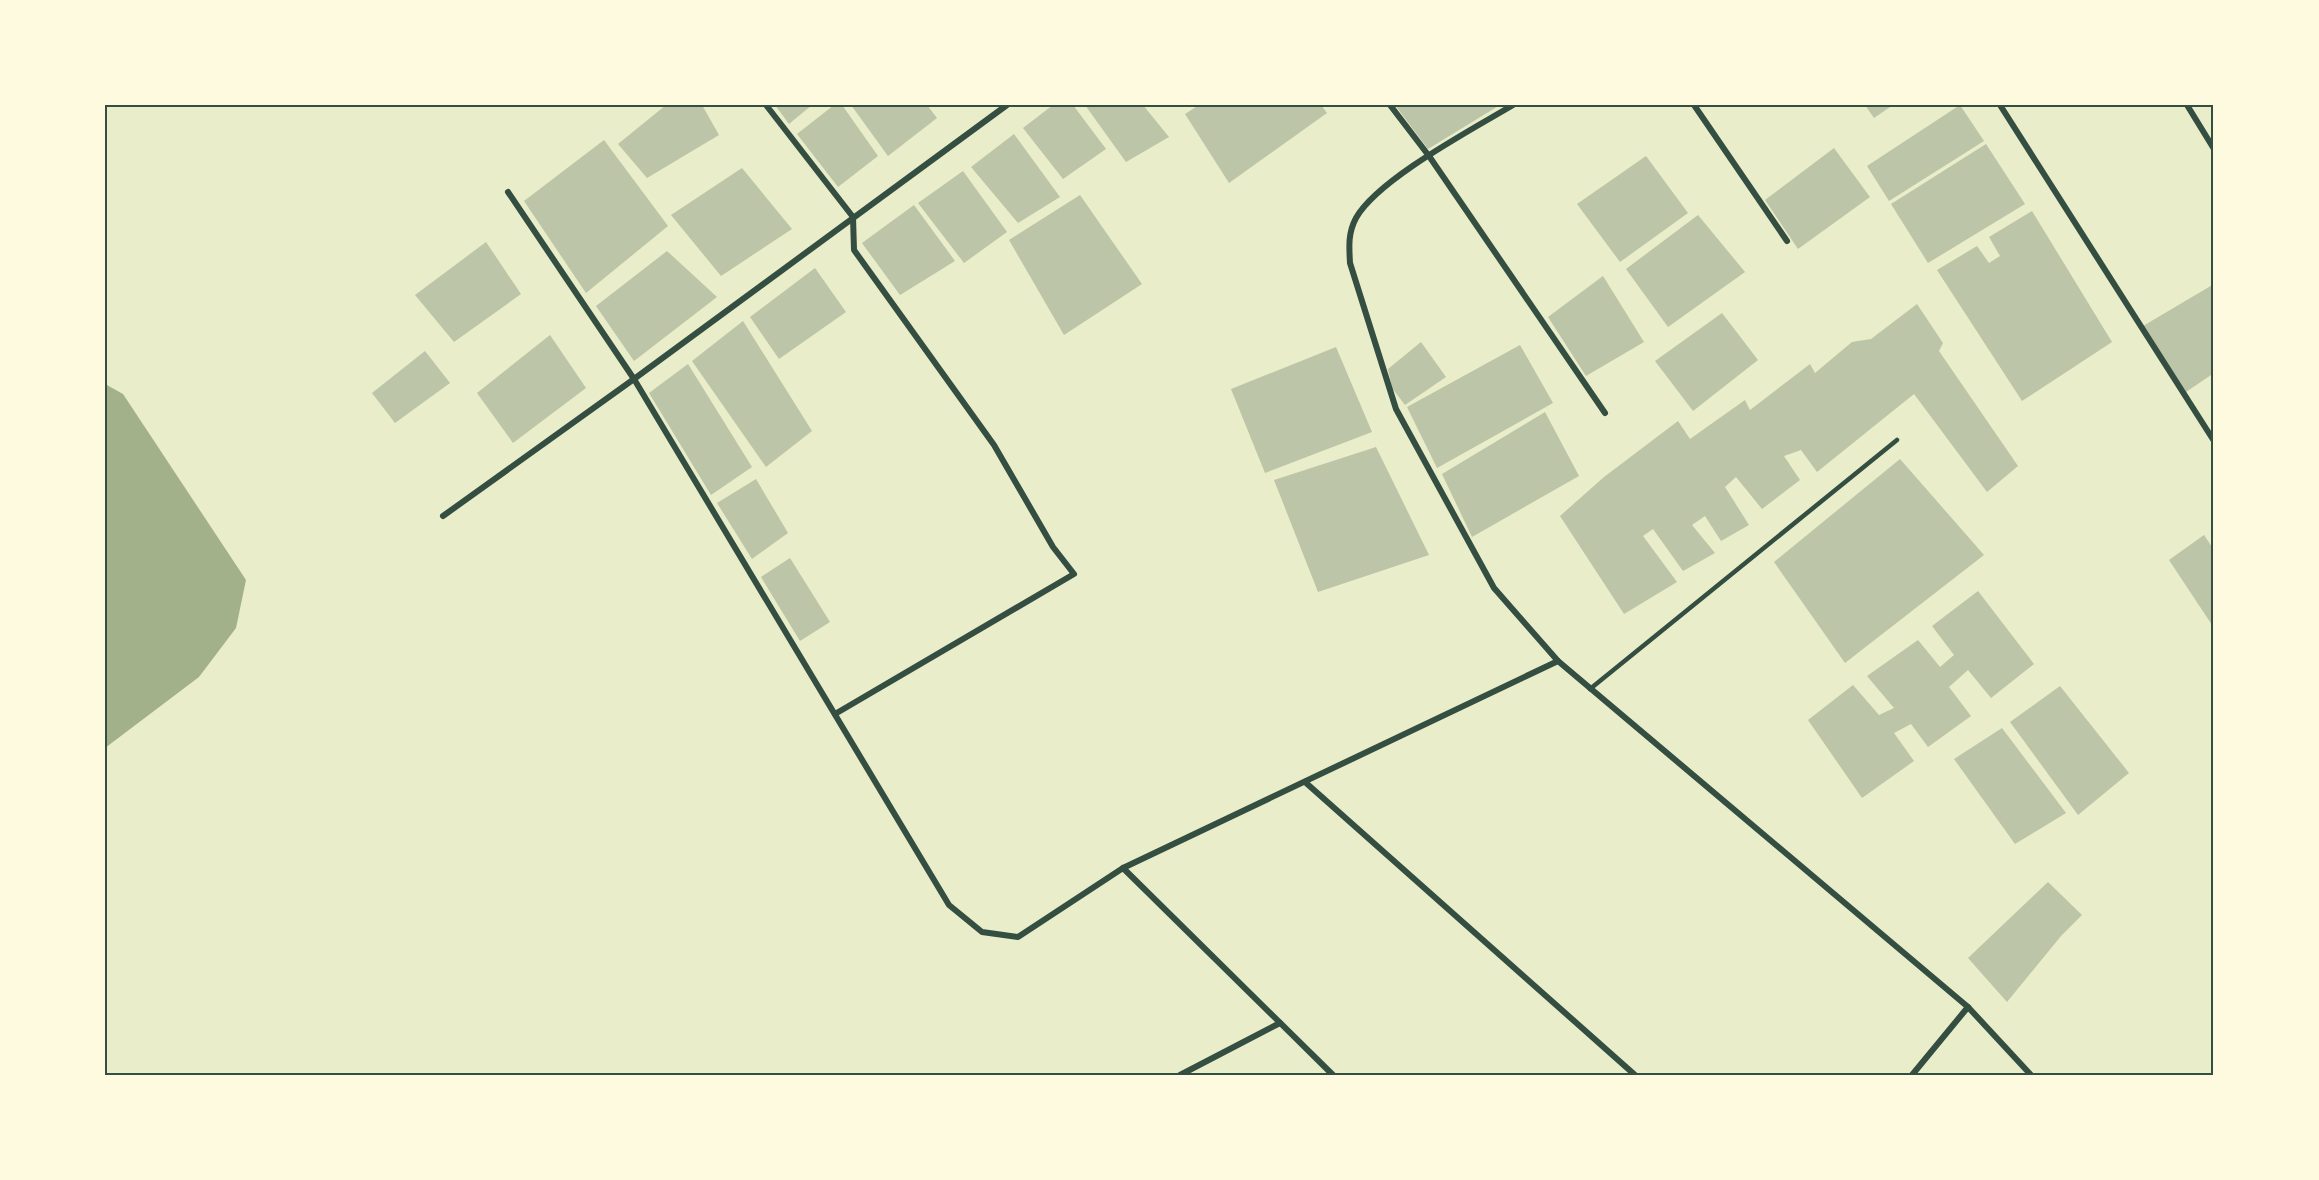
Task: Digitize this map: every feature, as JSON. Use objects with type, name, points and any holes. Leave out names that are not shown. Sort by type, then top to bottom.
[{"type":"street","points":[[766,105],[853,217],[854,250],[994,445],[1053,547],[1074,574],[835,714]]},
{"type":"street","points":[[443,516],[1007,105]]},
{"type":"street","points":[[1390,105],[1429,156],[1605,413]]},
{"type":"street","points":[[1513,105],[1429,156],[1379,192],[1356,217],[1348,238],[1350,263],[1396,409],[1494,588],[1558,661],[1968,1008],[2031,1075]]},
{"type":"street","points":[[1694,105],[1787,241]]},
{"type":"street","points":[[2000,105],[2214,441]]},
{"type":"street","points":[[2187,105],[2214,149]]},
{"type":"street","points":[[508,192],[634,379],[950,905],[981,932],[1018,936],[1123,868],[1558,661]]},
{"type":"street","points":[[1305,782],[1635,1075]]},
{"type":"street","points":[[1123,868],[1333,1075]]},
{"type":"street","points":[[1912,1075],[1968,1008]]},
{"type":"street","points":[[1180,1075],[1280,1023]]},
{"type":"lane","points":[[1590,689],[1897,440]]},
{"type":"shaded area","points":[[105,384],[123,394],[246,580],[236,628],[199,677],[105,748]]},
{"type":"building","points":[[666,105],[702,105],[719,135],[647,178],[618,144]]},
{"type":"building","points":[[775,105],[812,105],[789,124]]},
{"type":"building","points":[[834,105],[842,105],[878,156],[838,187],[797,134]]},
{"type":"building","points":[[851,105],[927,105],[937,118],[888,156]]},
{"type":"building","points":[[1053,105],[1073,105],[1106,149],[1063,179],[1023,128]]},
{"type":"building","points":[[1085,105],[1143,105],[1169,137],[1126,162]]},
{"type":"building","points":[[1199,105],[1321,105],[1327,113],[1229,183],[1185,114]]},
{"type":"building","points":[[1395,105],[1500,105],[1428,149]]},
{"type":"building","points":[[1865,105],[1893,105],[1874,118]]},
{"type":"building","points":[[1960,105],[1984,141],[1889,201],[1867,166]]},
{"type":"building","points":[[1014,134],[1060,197],[1018,223],[971,167]]},
{"type":"building","points":[[604,140],[668,226],[586,293],[524,201]]},
{"type":"building","points":[[1986,144],[2025,204],[1928,263],[1891,204]]},
{"type":"building","points":[[1834,148],[1870,197],[1798,249],[1765,200]]},
{"type":"building","points":[[1646,156],[1688,213],[1620,262],[1577,204]]},
{"type":"building","points":[[742,168],[792,229],[721,276],[671,215]]},
{"type":"building","points":[[963,171],[1007,232],[964,263],[918,203]]},
{"type":"building","points":[[1080,195],[1142,284],[1064,335],[1009,240]]},
{"type":"building","points":[[914,205],[955,261],[900,295],[862,243]]},
{"type":"building","points":[[2032,211],[2112,342],[2022,401],[1937,270],[1977,246],[1989,263],[2000,256],[1989,237]]},
{"type":"building","points":[[1698,215],[1745,272],[1668,327],[1626,269]]},
{"type":"building","points":[[486,242],[521,294],[454,342],[415,295]]},
{"type":"building","points":[[667,251],[717,297],[634,361],[596,306]]},
{"type":"building","points":[[815,268],[846,312],[779,359],[750,317]]},
{"type":"building","points":[[1603,276],[1644,342],[1586,376],[1548,317]]},
{"type":"building","points":[[2214,284],[2214,373],[2186,392],[2143,326]]},
{"type":"building","points":[[1917,304],[1943,343],[1939,351],[2018,466],[1987,492],[1914,394],[1817,472],[1801,450],[1784,456],[1800,480],[1762,509],[1736,477],[1725,487],[1749,525],[1721,541],[1705,516],[1692,525],[1715,553],[1683,571],[1653,529],[1643,536],[1677,582],[1624,614],[1560,516],[1604,477],[1678,421],[1690,439],[1745,400],[1750,410],[1810,364],[1815,373],[1852,342],[1871,339]]},
{"type":"building","points":[[1722,313],[1758,360],[1693,411],[1655,361]]},
{"type":"building","points":[[743,321],[812,431],[766,467],[692,361]]},
{"type":"building","points":[[550,335],[586,388],[513,443],[477,393]]},
{"type":"building","points":[[1421,342],[1446,377],[1405,405],[1392,388],[1388,369]]},
{"type":"building","points":[[1520,345],[1553,403],[1437,468],[1407,407]]},
{"type":"building","points":[[1336,347],[1372,432],[1265,473],[1231,389]]},
{"type":"building","points":[[425,351],[450,383],[395,423],[372,393]]},
{"type":"building","points":[[688,364],[752,467],[711,495],[649,393]]},
{"type":"building","points":[[1545,412],[1579,476],[1472,537],[1442,474]]},
{"type":"building","points":[[1376,447],[1429,555],[1318,592],[1274,480]]},
{"type":"building","points":[[1900,459],[1984,555],[1845,663],[1774,562]]},
{"type":"building","points":[[756,479],[788,533],[752,559],[717,503]]},
{"type":"building","points":[[2204,535],[2214,550],[2214,628],[2169,560]]},
{"type":"building","points":[[790,558],[830,622],[800,641],[761,577]]},
{"type":"building","points":[[1978,591],[2034,664],[1991,698],[1968,670],[1949,687],[1971,716],[1928,747],[1911,724],[1894,733],[1914,761],[1862,798],[1808,720],[1853,685],[1879,715],[1894,708],[1867,676],[1918,640],[1940,667],[1954,655],[1932,626]]},
{"type":"building","points":[[2060,686],[2129,773],[2078,815],[2010,722]]},
{"type":"building","points":[[2002,728],[2066,813],[2015,844],[1954,759]]},
{"type":"building","points":[[2048,882],[2082,915],[2061,936],[2007,1002],[1968,958]]}]
